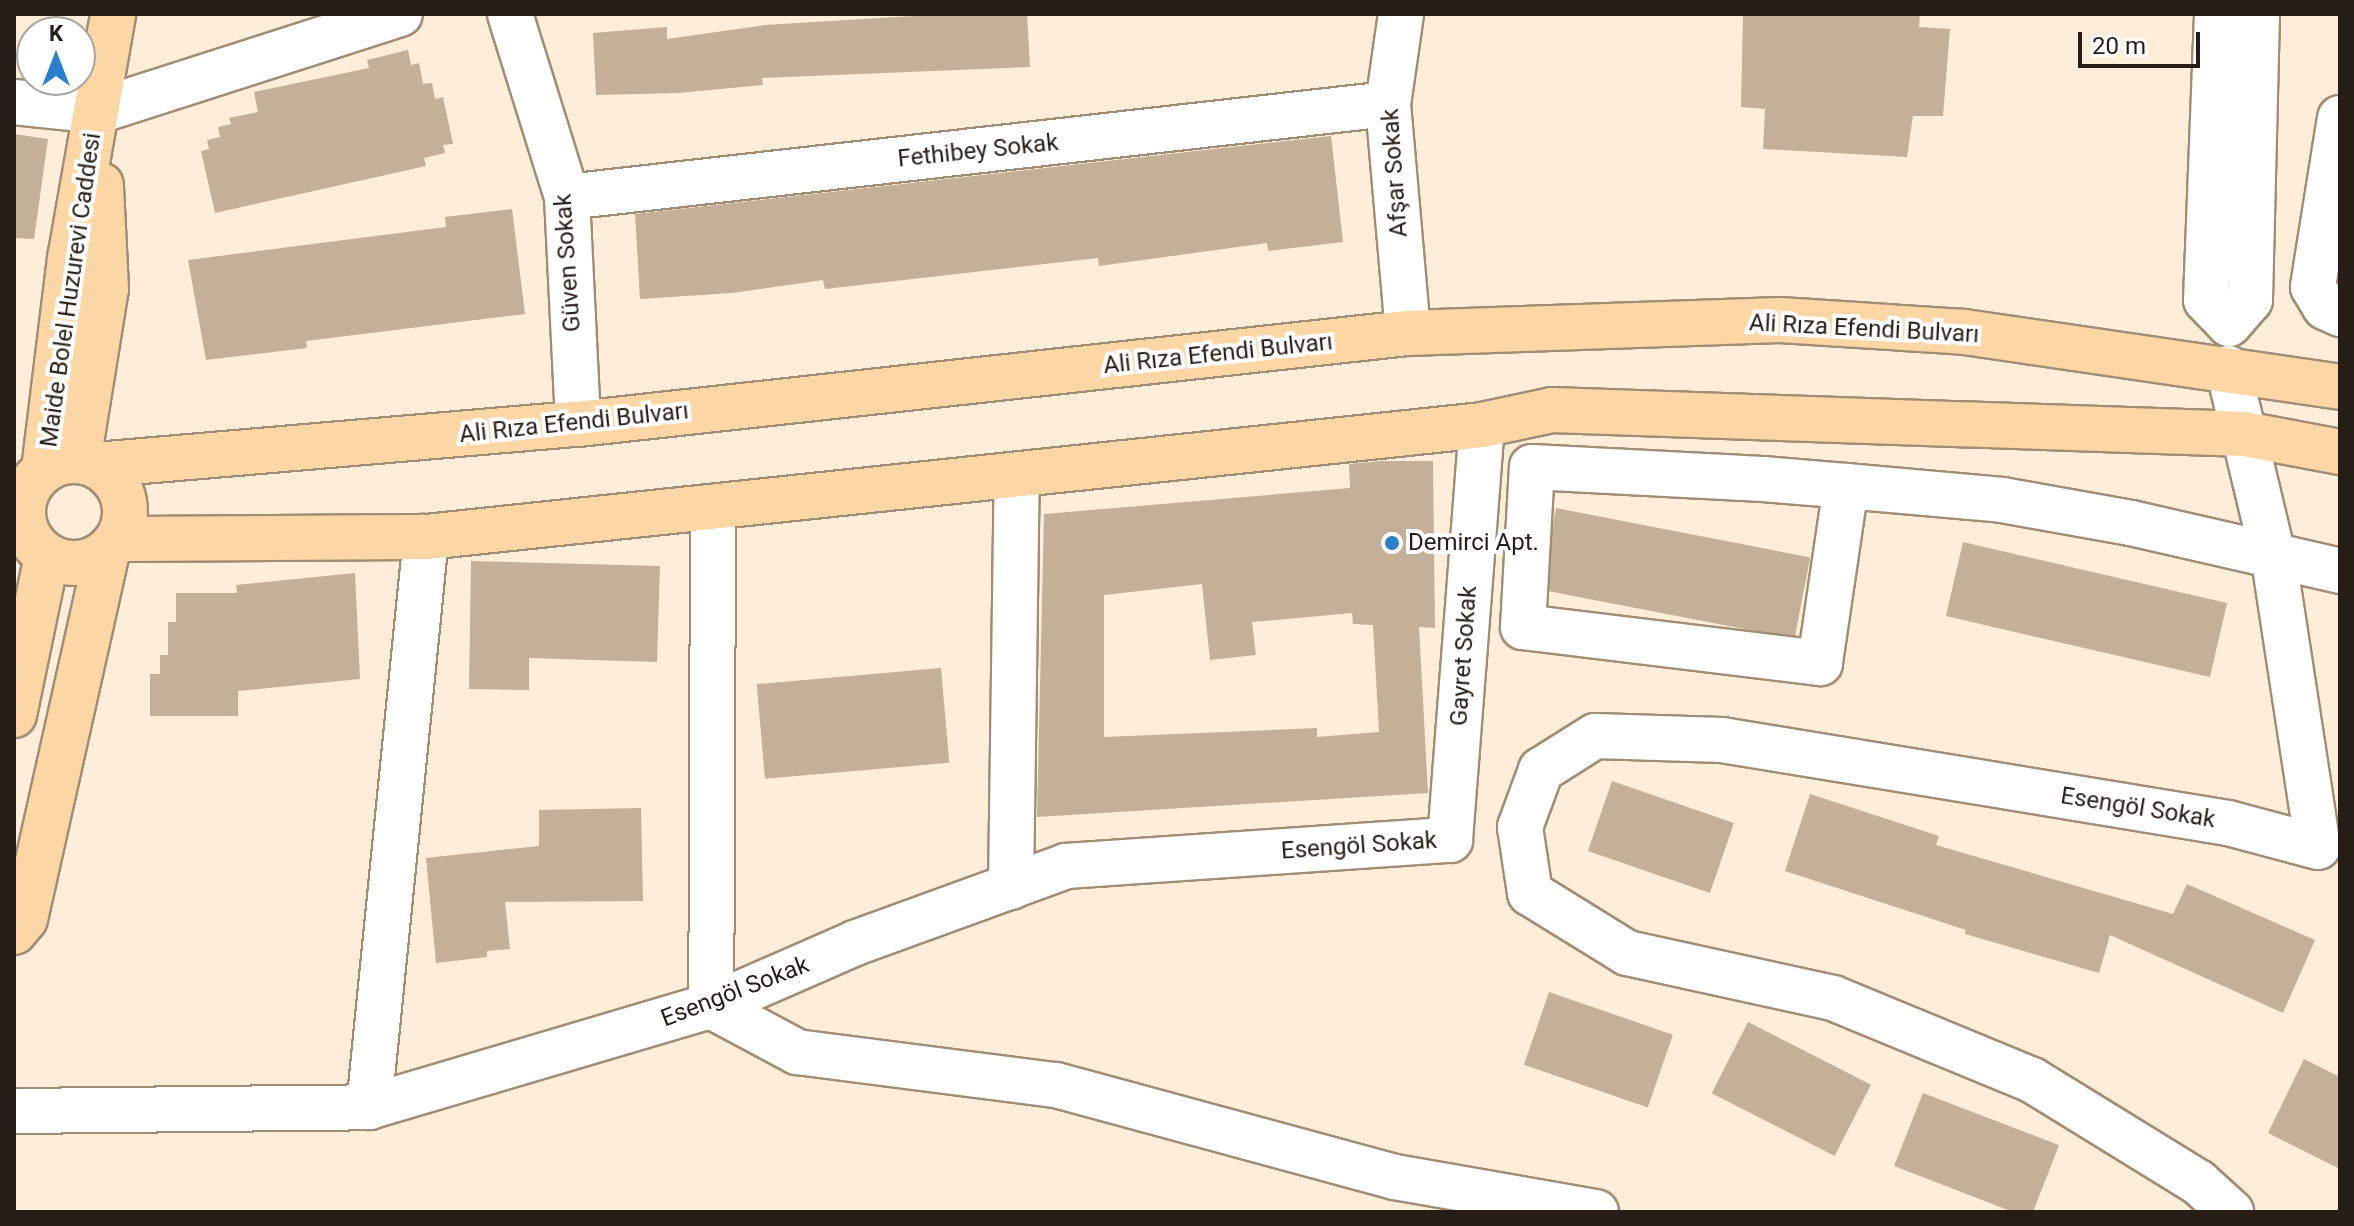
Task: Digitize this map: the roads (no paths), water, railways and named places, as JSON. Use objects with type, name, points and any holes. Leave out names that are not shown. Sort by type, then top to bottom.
[{"type":"main road","name":"Maide Bolel Huzurevi Caddesi","points":[[52,473],[70,259],[113,14]]},
{"type":"main road","name":"Ali Rıza Efendi Bulvarı","points":[[52,473],[578,424],[1408,333],[1780,320],[1964,332],[2228,368],[2340,387]]},
{"type":"main road","points":[[32,550],[78,564],[112,545],[426,537],[713,510],[1482,425],[1552,410],[2244,434],[2340,452]]},
{"type":"main road","points":[[14,715],[32,550],[22,517],[52,473],[121,490],[125,508],[112,545],[25,919],[14,932]]},
{"type":"street","points":[[14,102],[98,111],[400,14]]},
{"type":"street","name":"Güven Sokak","points":[[510,14],[567,197],[578,424]]},
{"type":"street","name":"Afşar Sokak","points":[[1401,14],[1388,104],[1408,333]]},
{"type":"street","points":[[2217,14],[2206,300],[2229,324],[2250,300],[2257,14]]},
{"type":"street","name":"Fethibey Sokak","points":[[567,197],[1388,104]]},
{"type":"street","points":[[2340,118],[2313,287],[2325,307],[2340,314]]},
{"type":"street","name":"Esengöl Sokak","points":[[2228,368],[2326,792],[2329,861],[2228,823],[1722,740],[1595,736],[1541,770],[1520,827],[1530,893],[1627,953],[1833,998],[2032,1080],[2198,1182],[2231,1212]]},
{"type":"street","name":"Gayret Sokak","points":[[1450,840],[1482,425]]},
{"type":"street","points":[[1846,486],[1820,663],[1523,627],[1532,467],[1846,486],[2059,510],[2131,523],[2274,560],[2340,571]]},
{"type":"street","points":[[1011,887],[1017,476]]},
{"type":"street","points":[[713,510],[711,1006],[797,1052],[1056,1085],[1395,1177],[1596,1212]]},
{"type":"street","points":[[369,1107],[426,537]]},
{"type":"street","name":"Esengöl Sokak","points":[[14,1111],[369,1107],[711,1006],[855,943],[1066,866],[1450,840]]},
{"type":"place","name":"Demirci Apt.","points":[[1392,543]]}]
